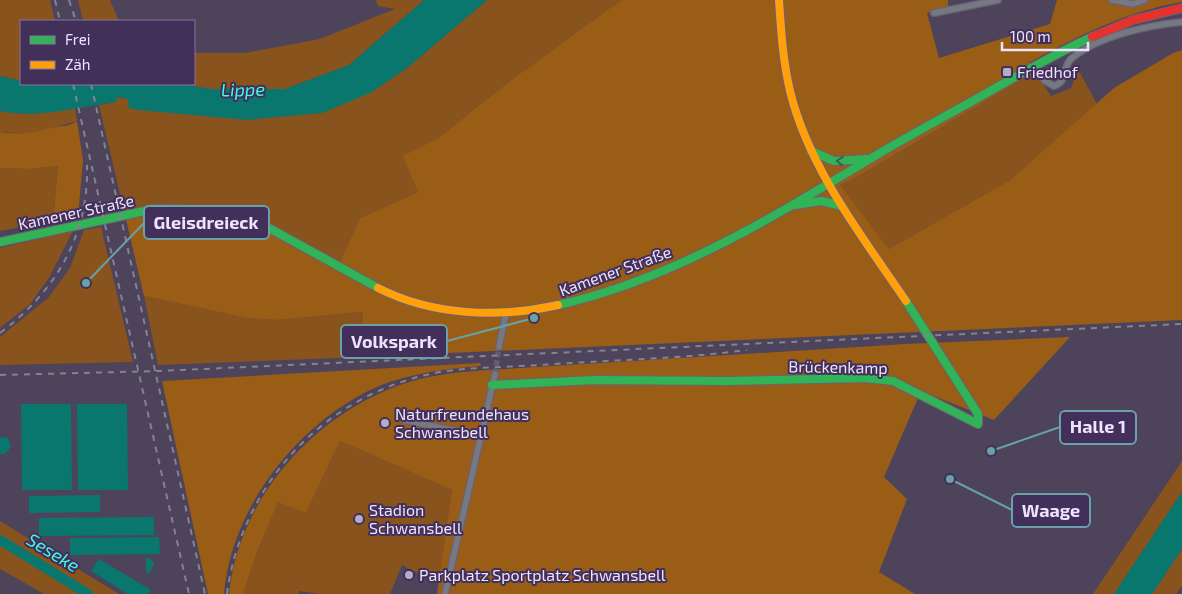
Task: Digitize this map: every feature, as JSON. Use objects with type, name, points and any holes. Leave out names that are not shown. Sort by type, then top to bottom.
[{"type":"main road","name":"Brückenkamp","points":[[492,385],[596,380],[727,381],[864,378],[893,381],[978,424],[978,414],[842,206],[811,150],[795,111],[785,73],[780,42],[779,0]]},
{"type":"main road","name":"Kamener Straße","points":[[0,242],[147,210],[172,208],[213,211],[269,228],[374,287],[406,300],[447,310],[506,313],[563,305],[627,285],[691,258],[789,205],[1036,65],[1110,29],[1156,14],[1182,8]]},
{"type":"main road","points":[[811,150],[834,161],[871,158]]},
{"type":"main road","points":[[789,205],[821,202],[842,206]]},
{"type":"street","points":[[934,13],[998,0]]},
{"type":"street","points":[[1112,0],[1133,4],[1145,0]]},
{"type":"street","points":[[1036,65],[1049,85],[1059,84],[1070,59],[1084,50],[1126,33],[1182,22]]},
{"type":"street","points":[[499,347],[506,313]]},
{"type":"street","points":[[445,594],[495,374]]},
{"type":"street","points":[[404,420],[480,436]]},
{"type":"shaded area","points":[[0,0],[50,0],[55,20],[20,20],[20,81],[0,76]]},
{"type":"shaded area","points":[[78,0],[110,0],[119,20],[83,20]]},
{"type":"shaded area","points":[[376,0],[424,0],[349,65],[285,89],[210,89],[187,85],[195,85],[195,53],[245,53],[320,39],[395,9],[378,6]]},
{"type":"shaded area","points":[[487,0],[621,0],[507,83],[438,138],[404,156],[418,192],[360,218],[337,268],[125,215],[99,105],[116,102],[116,97],[128,99],[370,93],[407,68]]},
{"type":"shaded area","points":[[621,0],[948,0],[948,8],[927,13],[939,58],[1050,24],[1057,0],[1182,0],[1182,2],[1161,6],[1122,18],[1085,34],[1029,63],[1035,72],[852,180],[840,185],[889,249],[1010,180],[1114,88],[1173,53],[1182,50],[1182,320],[363,357],[363,312],[277,320],[247,318],[144,296],[125,215],[189,213],[236,219],[273,233],[337,268],[360,218],[418,192],[403,156],[438,138],[507,83]]},
{"type":"shaded area","points":[[1078,69],[1097,104],[1010,180],[889,249],[839,185],[852,180],[1035,72],[1051,96],[1071,88]]},
{"type":"shaded area","points":[[75,108],[77,121],[32,134],[0,132],[0,111],[28,114]]},
{"type":"shaded area","points":[[77,121],[83,160],[78,217],[53,221],[58,166],[28,169],[0,168],[0,132],[32,132],[67,126]]},
{"type":"shaded area","points":[[58,166],[53,221],[0,231],[0,168],[28,169]]},
{"type":"shaded area","points":[[101,227],[133,362],[0,365],[0,337],[48,298],[70,268],[84,230]]},
{"type":"shaded area","points":[[73,231],[49,278],[30,304],[0,328],[0,248]]},
{"type":"shaded area","points":[[144,296],[247,318],[277,320],[363,312],[363,357],[158,365]]},
{"type":"shaded area","points":[[1070,337],[994,420],[921,391],[884,477],[907,499],[879,572],[915,594],[437,594],[452,490],[340,441],[306,513],[278,502],[257,552],[243,594],[229,594],[236,558],[248,524],[266,492],[288,462],[314,436],[343,414],[375,395],[409,382],[439,375],[488,370],[905,344]]},
{"type":"shaded area","points":[[480,363],[481,366],[424,373],[383,384],[342,406],[317,426],[293,448],[253,502],[239,531],[229,562],[224,594],[208,594],[162,381]]},
{"type":"shaded area","name":"Stadion Schwansbell","points":[[340,441],[452,490],[439,584],[402,565],[390,594],[319,594],[299,591],[299,594],[243,594],[257,552],[278,501],[306,513]]},
{"type":"shaded area","points":[[1182,461],[1182,492],[1114,594],[1093,594]]},
{"type":"shaded area","points":[[0,521],[119,594],[44,594],[0,569]]},
{"type":"shaded area","points":[[1182,549],[1182,586],[1176,594],[1152,594]]},
{"type":"water","name":"Lippe","points":[[424,0],[487,0],[407,68],[370,93],[322,113],[247,120],[139,110],[129,108],[128,99],[117,97],[116,102],[44,113],[29,114],[0,111],[0,76],[20,81],[20,85],[187,85],[210,89],[285,89],[349,65]]},
{"type":"water","points":[[21,404],[71,404],[72,490],[22,490]]},
{"type":"water","points":[[77,404],[127,404],[128,490],[78,490]]},
{"type":"water","points":[[0,437],[8,438],[11,447],[5,454],[0,454]]},
{"type":"water","points":[[1182,492],[1182,549],[1152,594],[1114,594]]},
{"type":"water","points":[[100,495],[100,512],[29,513],[29,496]]},
{"type":"water","points":[[154,517],[154,535],[39,536],[39,518]]},
{"type":"water","points":[[159,537],[160,554],[70,555],[70,538]]},
{"type":"water","points":[[146,557],[154,563],[150,573],[146,573]]},
{"type":"water","points":[[99,559],[151,590],[148,594],[128,594],[91,571]]},
{"type":"waterway","name":"Seseke","points":[[0,540],[88,594]]},
{"type":"tunnel","points":[[495,374],[499,347]]},
{"type":"railway","points":[[55,0],[60,20]]},
{"type":"railway","points":[[69,0],[76,20]]},
{"type":"railway","points":[[73,85],[189,594]]},
{"type":"railway","points":[[91,85],[205,594]]},
{"type":"railway","points":[[0,333],[20,317],[37,299],[52,281],[65,260],[75,239],[82,215],[86,191],[87,165]]},
{"type":"railway","points":[[0,375],[159,371],[1182,324]]},
{"type":"railway","points":[[227,594],[239,542],[262,493],[272,478],[299,446],[317,430],[356,402],[377,392],[399,383],[446,371],[670,357],[747,350]]},
{"type":"traffic: fast","points":[[558,305],[601,294],[643,279],[725,242],[803,199],[895,144],[1057,54],[1092,37]]},
{"type":"traffic: fast","points":[[811,151],[834,161],[866,159]]},
{"type":"traffic: fast","points":[[795,205],[821,201],[842,206]]},
{"type":"traffic: fast","points":[[0,242],[154,209],[198,210],[227,215],[269,228],[378,288]]},
{"type":"traffic: fast","points":[[492,385],[595,380],[727,381],[864,378],[893,381],[978,424],[978,414],[906,301]]},
{"type":"traffic: slow","points":[[779,0],[783,46],[790,91],[810,148],[823,175],[855,227],[906,301]]},
{"type":"traffic: slow","points":[[378,288],[421,304],[466,312],[513,312],[558,305]]},
{"type":"traffic: jam","points":[[1092,37],[1133,20],[1182,8]]},
{"type":"place","name":"Friedhof","points":[[1007,72]]},
{"type":"place","name":"Gleisdreieck","points":[[86,283]]},
{"type":"place","name":"Volkspark","points":[[534,318]]},
{"type":"place","name":"Naturfreundehaus Schwansbell","points":[[385,423]]},
{"type":"place","name":"Halle 1","points":[[991,451]]},
{"type":"place","name":"Waage","points":[[950,479]]},
{"type":"place","name":"Stadion Schwansbell","points":[[359,519]]},
{"type":"place","name":"Parkplatz Sportplatz Schwansbell","points":[[409,575]]}]
